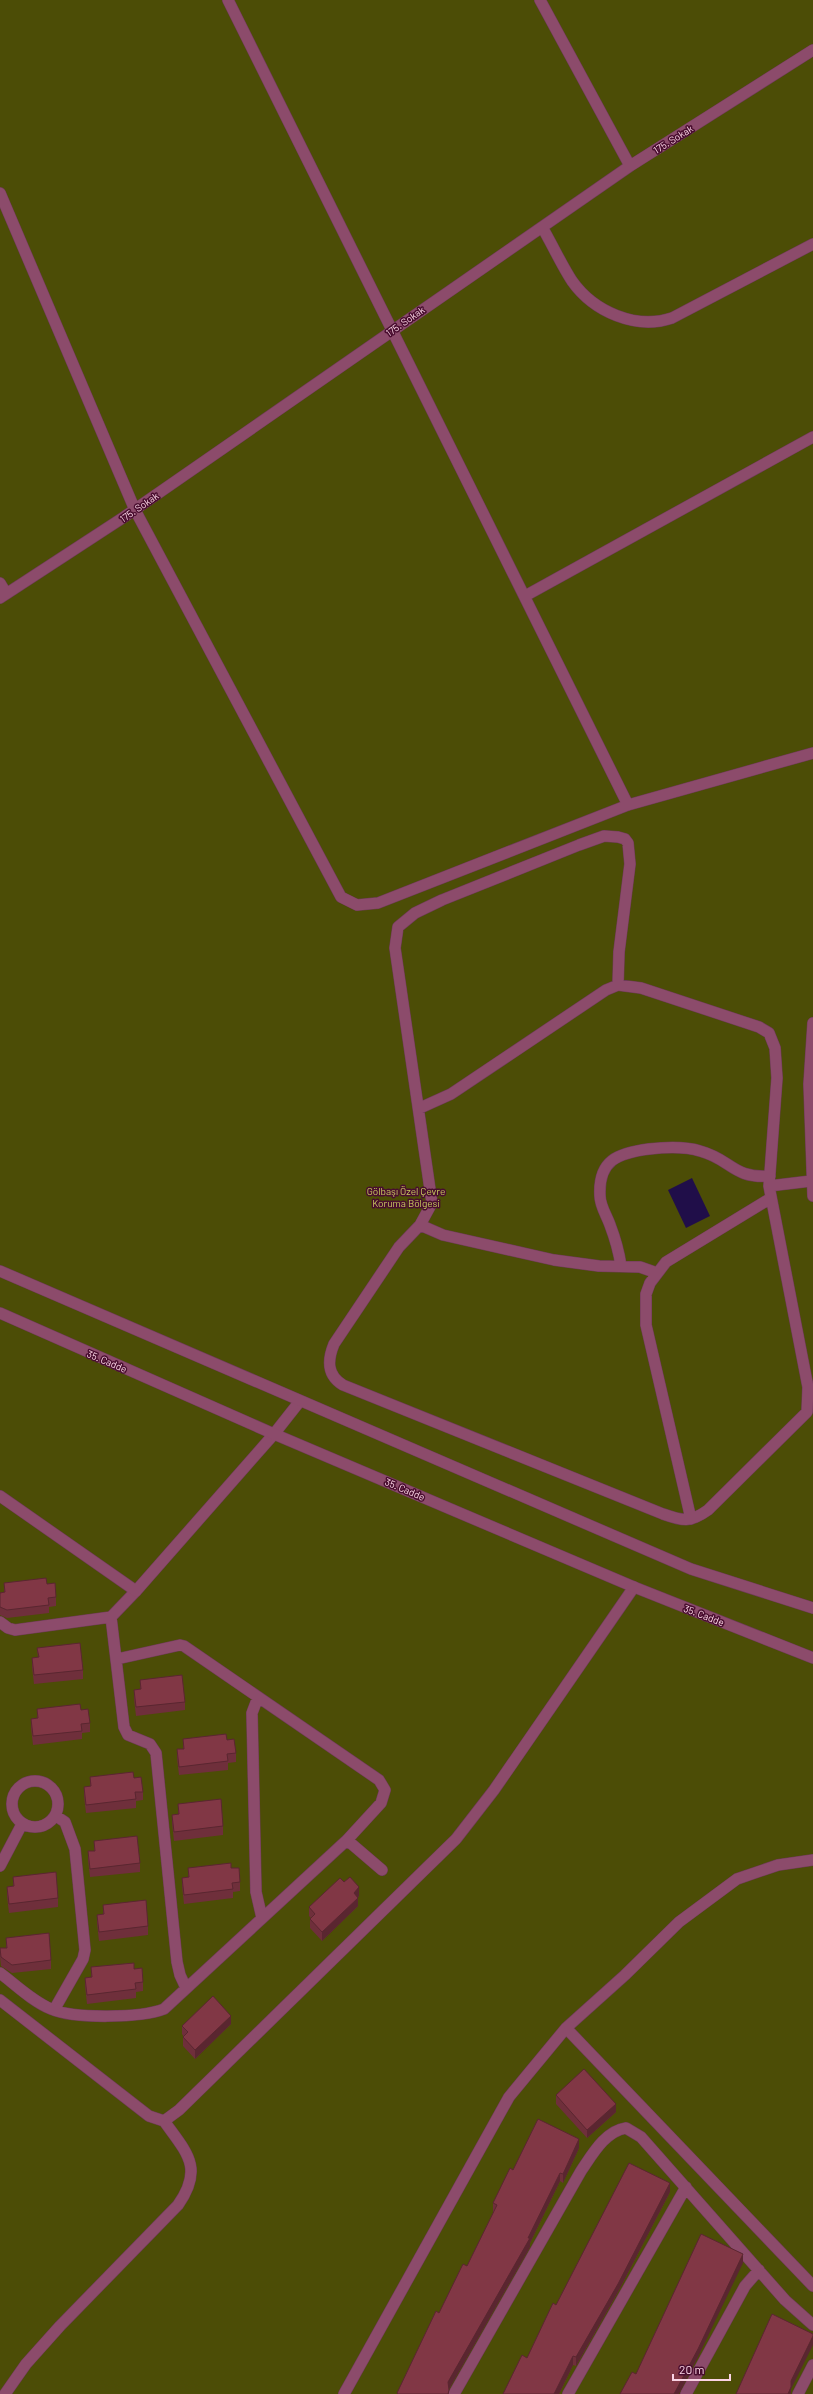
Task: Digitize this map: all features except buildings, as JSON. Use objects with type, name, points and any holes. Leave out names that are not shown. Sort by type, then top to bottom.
[{"type":"street","points":[[228,0],[628,805]]},
{"type":"street","points":[[540,0],[630,166]]},
{"type":"street","name":"175. Sokak","points":[[3,596],[135,510],[630,166],[813,50]]},
{"type":"street","points":[[0,193],[135,510],[342,897],[351,903],[365,906],[378,903],[628,805],[813,753]]},
{"type":"street","points":[[542,227],[573,281],[585,295],[614,316],[643,322],[658,323],[672,318],[813,244]]},
{"type":"street","points":[[525,596],[813,437]]},
{"type":"street","points":[[0,583],[3,596]]},
{"type":"street","points":[[420,1108],[451,1094],[606,990],[618,985],[641,988],[759,1027],[769,1033],[775,1048],[777,1078],[770,1181],[806,1376],[809,1396],[807,1412],[708,1510],[691,1519],[682,1520],[663,1514],[443,1427],[337,1381],[332,1375],[328,1365],[329,1354],[334,1344],[399,1247],[420,1225],[432,1203],[420,1108],[395,948],[398,927],[415,913],[604,836],[612,835],[625,839],[630,849],[630,864],[618,968],[618,985]]},
{"type":"street","points":[[813,1023],[811,1084],[811,1181],[813,1196]]},
{"type":"street","points":[[621,1266],[610,1224],[600,1199],[602,1173],[609,1163],[618,1155],[665,1147],[686,1148],[713,1155],[748,1176],[770,1181],[811,1181]]},
{"type":"street","points":[[691,1519],[646,1325],[646,1294],[657,1273],[666,1262],[772,1198]]},
{"type":"street","points":[[420,1225],[438,1233],[554,1260],[591,1265],[640,1267],[657,1273]]},
{"type":"street","points":[[0,1271],[691,1569],[813,1608]]},
{"type":"street","name":"35. Cadde","points":[[0,1313],[274,1434],[634,1587],[813,1658]]},
{"type":"street","points":[[0,1622],[8,1628],[15,1630],[111,1617],[274,1434],[300,1401]]},
{"type":"street","points":[[0,1496],[136,1590]]},
{"type":"street","points":[[164,2121],[179,2110],[456,1839],[494,1790],[634,1587]]},
{"type":"street","points":[[111,1617],[124,1728],[128,1735],[150,1744],[156,1753],[177,1962],[180,1975],[186,1988]]},
{"type":"street","points":[[0,1973],[36,2001],[54,2010],[87,2015],[147,2014],[164,2009],[347,1840],[381,1803],[386,1790],[383,1784],[180,1645],[117,1659]]},
{"type":"street","points":[[258,1697],[253,1706],[252,1721],[256,1892],[262,1918]]},
{"type":"street","points":[[35,1781],[44,1782],[52,1788],[58,1801],[56,1816],[49,1823],[41,1827],[31,1828],[22,1824],[15,1816],[12,1807],[13,1798],[17,1789],[25,1783],[35,1781]]},
{"type":"street","points":[[54,2010],[83,1959],[85,1950],[75,1849],[65,1822],[56,1816]]},
{"type":"street","points":[[0,1866],[22,1824]]},
{"type":"street","points":[[347,1840],[382,1870]]},
{"type":"street","points":[[344,2394],[509,2096],[566,2028],[625,1975],[679,1922],[737,1879],[778,1865],[813,1860]]},
{"type":"street","points":[[0,2000],[149,2116],[164,2121],[184,2149],[192,2164],[192,2179],[188,2191],[178,2205],[55,2331],[26,2364],[5,2394]]},
{"type":"street","points":[[566,2028],[813,2286]]},
{"type":"street","points":[[454,2394],[581,2171],[605,2139],[618,2130],[626,2128],[634,2130],[785,2300],[813,2325]]},
{"type":"street","points":[[568,2394],[686,2187]]},
{"type":"street","points":[[686,2394],[745,2286],[759,2270]]},
{"type":"street","points":[[798,2394],[813,2365]]},
{"type":"green space","name":"Gölbaşı Özel Çevre Koruma Bölgesi","points":[[0,0],[813,0],[813,2394],[0,2394]]},
{"type":"shaded area","points":[[692,1178],[710,1216],[686,1228],[668,1190]]}]
